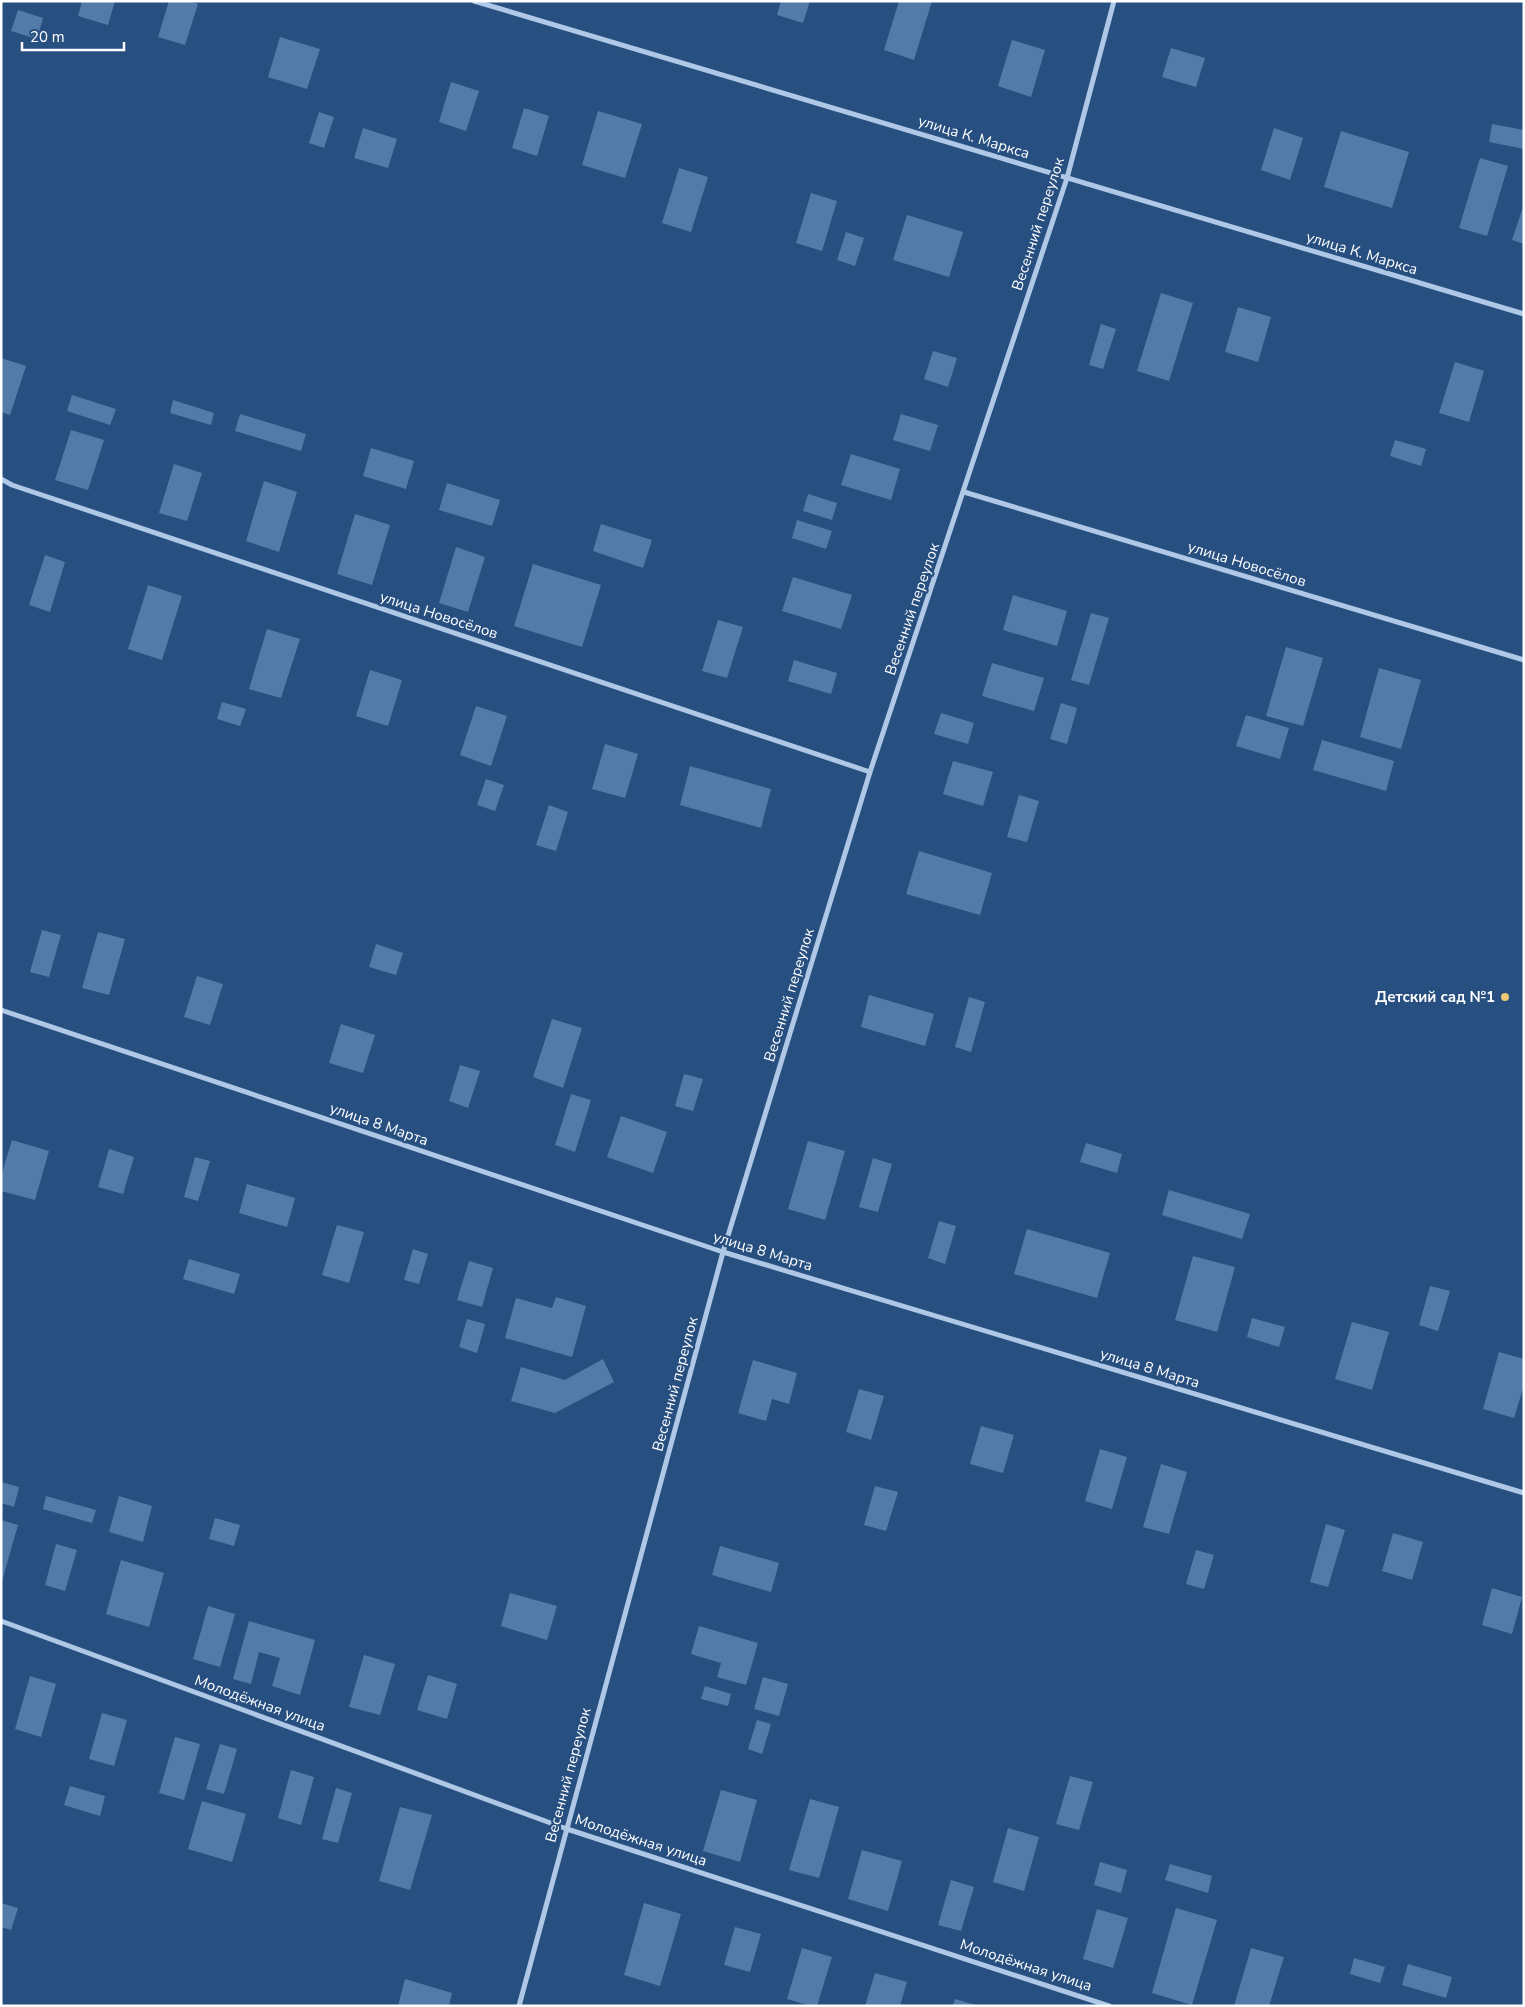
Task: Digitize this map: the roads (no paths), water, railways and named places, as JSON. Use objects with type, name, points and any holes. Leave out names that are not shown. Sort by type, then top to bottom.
[{"type":"street","name":"улица К. Маркса","points":[[474,1],[1524,314]]},
{"type":"street","name":"Весенний переулок","points":[[519,2006],[723,1252],[870,772],[1067,178],[1114,1]]},
{"type":"street","name":"улица Новосёлов","points":[[1,478],[12,485],[870,772]]},
{"type":"street","name":"улица Новосёлов","points":[[964,492],[1524,660]]},
{"type":"street","name":"улица 8 Марта","points":[[1,1010],[723,1252],[1524,1493]]},
{"type":"street","name":"Молодёжная улица","points":[[1,1622],[567,1829],[1109,2006]]},
{"type":"place","name":"Детский сад №1","points":[[1505,997]]}]
